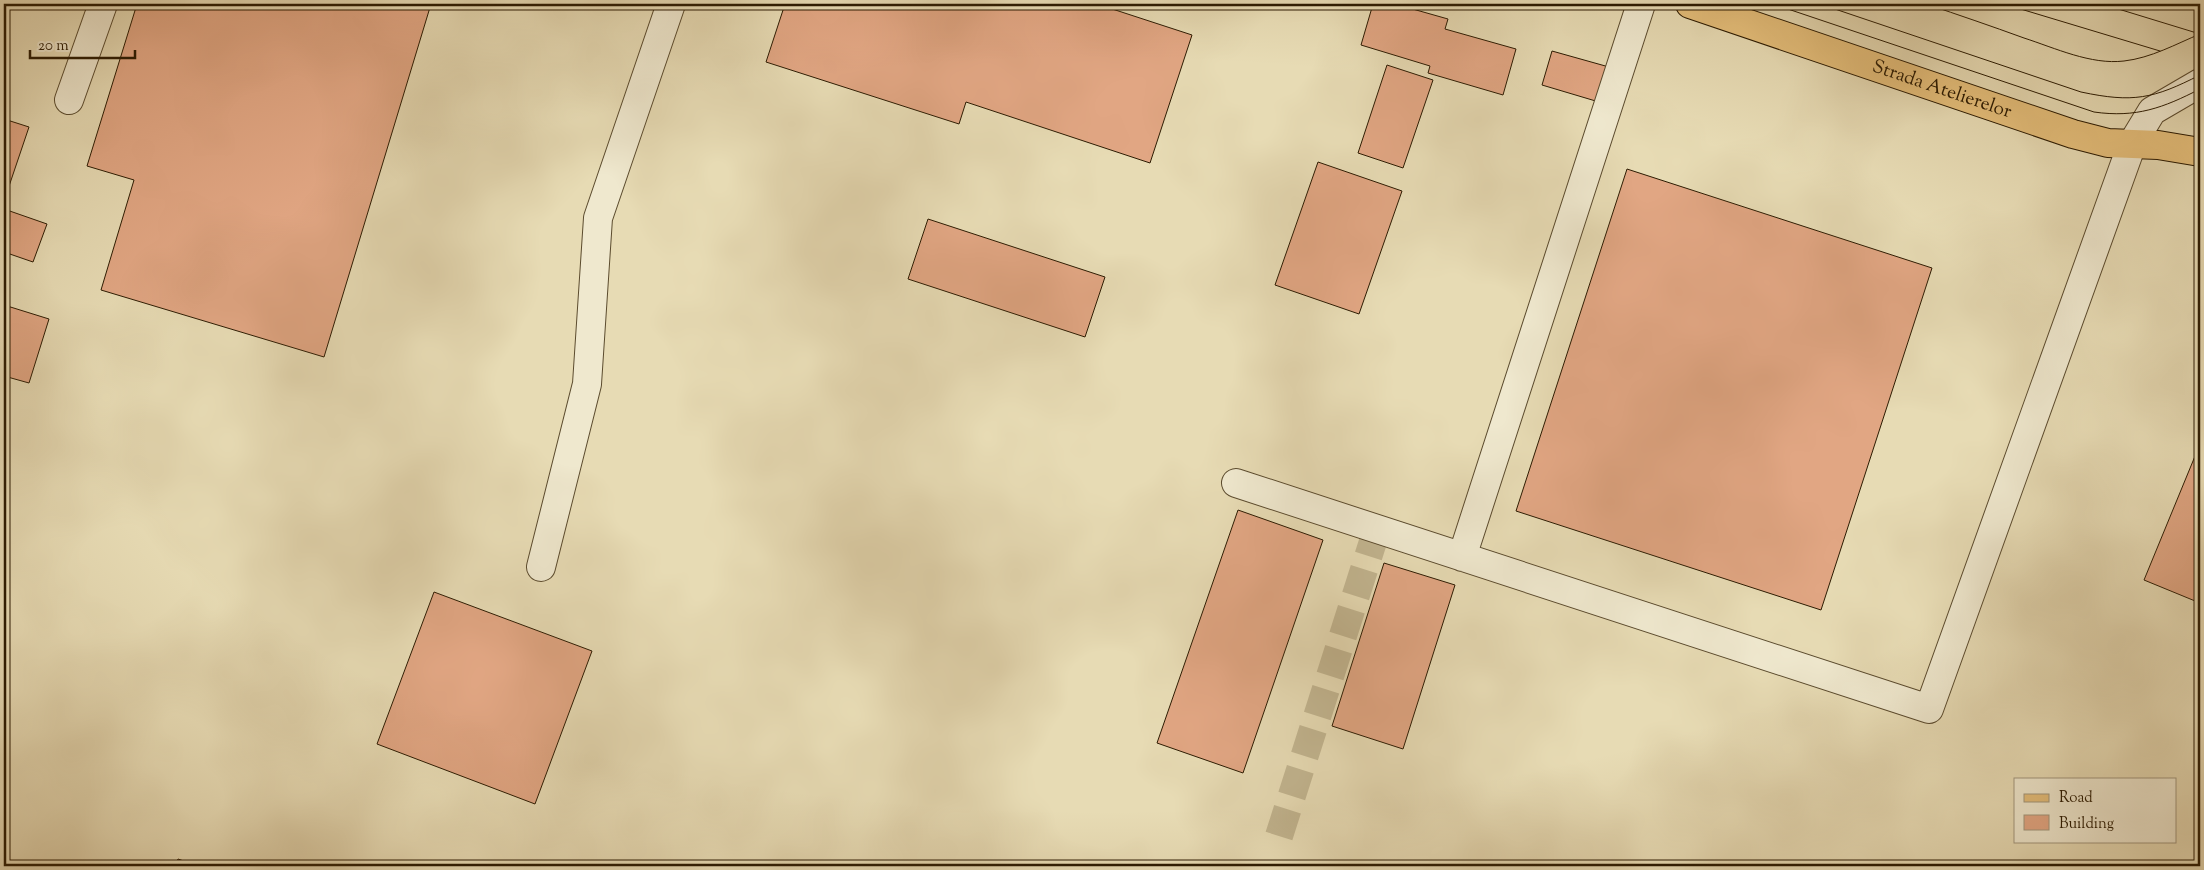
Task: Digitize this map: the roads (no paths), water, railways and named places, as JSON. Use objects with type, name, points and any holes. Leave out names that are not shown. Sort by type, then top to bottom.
[{"type":"main road","name":"Strada Atelierelor","points":[[1690,4],[2073,134],[2108,143],[2158,145],[2200,152]]},
{"type":"lane","points":[[69,100],[103,4]]},
{"type":"lane","points":[[541,567],[587,384],[598,218],[670,4]]},
{"type":"lane","points":[[1462,557],[1641,4]]},
{"type":"lane","points":[[1236,483],[1929,709],[2132,144],[2152,111],[2200,83]]},
{"type":"tunnel","points":[[1279,836],[1377,529]]},
{"type":"tram line","points":[[1773,4],[2094,112],[2123,114],[2149,110],[2200,89]]},
{"type":"tram line","points":[[1820,4],[2081,92],[2115,97],[2142,97],[2169,89],[2200,75]]},
{"type":"tram line","points":[[1926,4],[2061,51],[2086,58],[2112,62],[2144,57],[2200,34]]},
{"type":"tram line","points":[[2004,4],[2160,51]]},
{"type":"tram line","points":[[2102,4],[2200,34]]},
{"type":"tram line","points":[[2189,4],[2200,7]]}]
